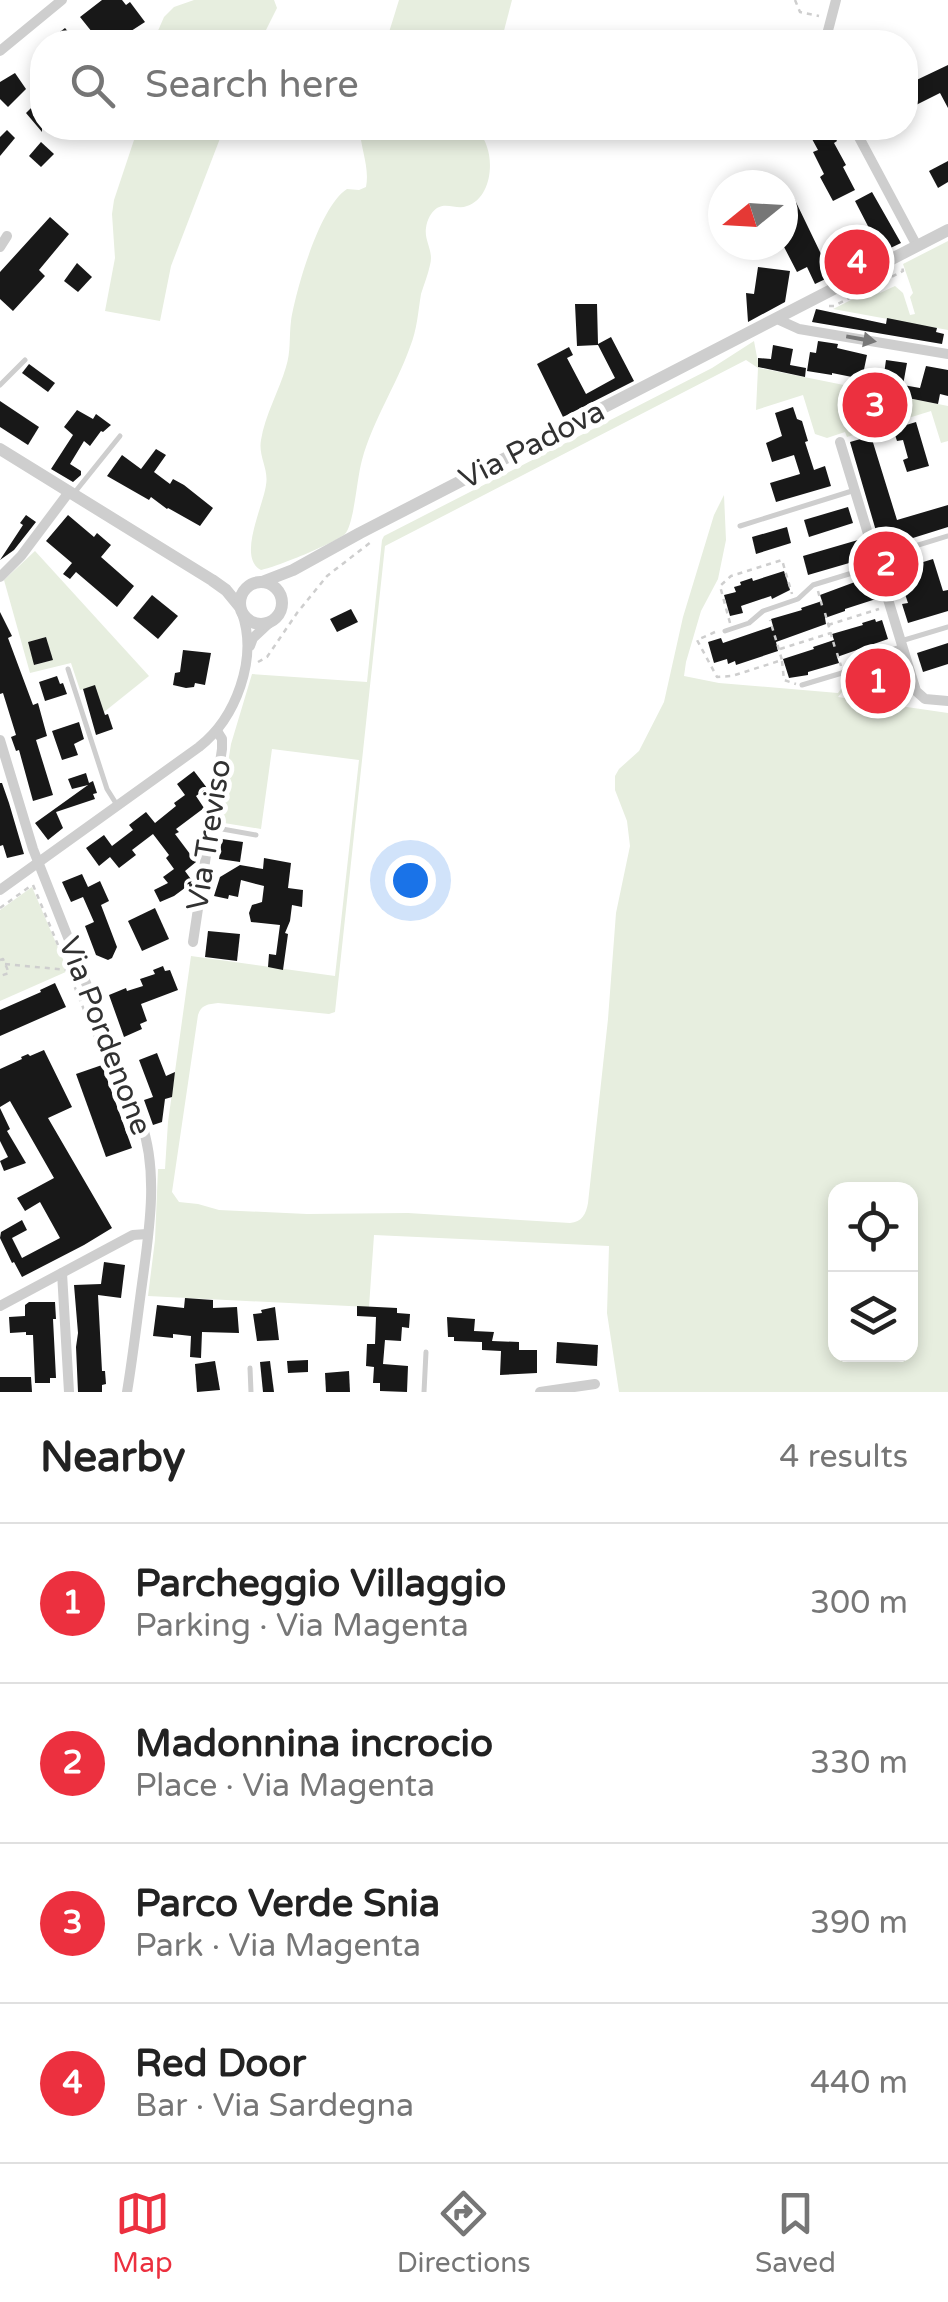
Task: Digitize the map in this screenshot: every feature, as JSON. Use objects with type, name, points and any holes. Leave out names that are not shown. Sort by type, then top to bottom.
[{"type":"street","points":[[0,51],[62,0]]},
{"type":"street","points":[[827,30],[836,0]]},
{"type":"street","points":[[860,140],[917,246]]},
{"type":"street","name":"Via Padova","points":[[257,583],[281,576],[948,230]]},
{"type":"street","points":[[777,318],[799,329],[948,354]]},
{"type":"street","points":[[840,442],[919,695],[948,702]]},
{"type":"street","points":[[0,449],[212,580],[226,590],[253,623],[269,623]]},
{"type":"street","points":[[0,577],[71,493]]},
{"type":"street","points":[[245,660],[253,638],[278,615],[291,582],[306,563]]},
{"type":"street","points":[[212,580],[233,586],[257,583],[276,588],[282,604]]},
{"type":"street","points":[[0,890],[217,730],[237,698],[245,660],[248,636],[241,595],[257,583]]},
{"type":"street","name":"Via Treviso","points":[[193,942],[222,749],[217,730]]},
{"type":"street","name":"Via Pordenone","points":[[0,740],[73,967],[147,1140],[148,1234],[127,1392]]},
{"type":"street","points":[[0,1306],[135,1234],[148,1234]]},
{"type":"street","points":[[62,1273],[69,1392]]},
{"type":"street","points":[[540,1392],[594,1384]]},
{"type":"lane","points":[[0,385],[25,360]]},
{"type":"lane","points":[[71,493],[120,436]]},
{"type":"lane","points":[[740,526],[855,490]]},
{"type":"lane","points":[[728,630],[749,624],[766,609],[794,600],[816,584],[948,536]]},
{"type":"lane","points":[[802,685],[843,672],[858,660],[948,627]]},
{"type":"lane","points":[[68,669],[107,788],[117,805]]},
{"type":"lane","points":[[210,827],[256,835]]},
{"type":"lane","points":[[424,1392],[426,1352]]},
{"type":"lane","points":[[250,1368],[251,1392]]},
{"type":"path","points":[[794,0],[800,12],[824,18]]},
{"type":"path","points":[[245,660],[260,662],[267,657],[327,576],[377,537]]},
{"type":"path","points":[[782,660],[717,677],[697,640],[728,630],[720,586],[731,576],[782,560],[794,600]]},
{"type":"path","points":[[816,584],[843,672]]},
{"type":"path","points":[[766,609],[784,680],[802,685]]},
{"type":"path","points":[[828,625],[880,609]]},
{"type":"path","points":[[779,649],[830,633]]},
{"type":"path","points":[[0,908],[44,878]]},
{"type":"path","points":[[32,884],[73,967],[102,1049]]},
{"type":"path","points":[[0,960],[3,958],[8,972],[0,976]]},
{"type":"path","points":[[5,964],[73,967]]},
{"type":"green space","points":[[194,0],[274,0],[277,8],[266,30],[158,30],[174,7]]},
{"type":"green space","points":[[399,0],[512,0],[504,30],[390,30]]},
{"type":"green space","points":[[134,140],[219,140],[171,266],[160,321],[105,311],[115,258],[114,200]]},
{"type":"green space","points":[[362,140],[484,140],[490,173],[485,190],[474,202],[463,207],[441,206],[428,219],[426,233],[431,260],[414,334],[367,445],[348,529],[317,549],[261,570],[254,564],[251,544],[266,485],[260,446],[263,431],[288,361],[294,307],[319,230],[337,198],[347,189],[366,187]]},
{"type":"green space","points":[[948,241],[948,330],[833,309],[875,288],[880,293],[895,286],[903,293],[910,315],[915,314],[903,264]]},
{"type":"green space","points":[[754,341],[759,368],[948,406],[948,441],[941,443],[931,411],[847,437],[845,432],[827,438],[815,434],[803,395],[756,410],[758,368],[746,360],[385,546],[335,1012],[218,1003],[201,1009],[172,1192],[179,1202],[219,1210],[408,1213],[570,1223],[583,1217],[588,1203],[608,1019],[616,913],[630,846],[615,776],[639,751],[664,702],[683,617],[714,515],[724,495],[726,540],[718,579],[701,611],[684,676],[719,683],[838,693],[859,665],[898,654],[861,669],[838,697],[948,713],[948,1392],[619,1392],[607,1313],[609,1246],[374,1235],[369,1307],[148,1296],[158,1169],[165,1169],[191,956],[335,976],[359,760],[272,749],[261,829],[224,823],[220,815],[231,744],[252,674],[367,682],[384,536],[712,368]]},
{"type":"green space","points":[[35,551],[149,676],[104,712],[95,686],[80,690],[71,663],[30,673],[4,580]],"holes":[[[46,637],[52,660],[35,665],[28,642]]]},
{"type":"green space","points":[[32,887],[68,971],[0,1001],[0,910]]},
{"type":"building","points":[[102,0],[122,0],[126,5],[130,2],[145,22],[133,30],[90,30],[80,17]]},
{"type":"building","points":[[948,65],[948,108],[940,93],[918,104],[918,79]]},
{"type":"building","points":[[15,73],[26,89],[8,107],[0,99],[0,82]]},
{"type":"building","points":[[7,130],[15,138],[0,156],[0,137]]},
{"type":"building","points":[[813,140],[836,140],[834,143],[855,190],[833,201],[820,177],[824,174],[813,152],[818,150]]},
{"type":"building","points":[[41,142],[54,154],[41,167],[29,156]]},
{"type":"building","points":[[948,161],[948,182],[938,188],[929,171]]},
{"type":"building","points":[[872,192],[901,243],[815,284],[807,267],[797,272],[791,260],[798,260],[798,206],[822,256],[870,230],[855,201]]},
{"type":"building","points":[[50,217],[69,234],[39,270],[45,276],[13,311],[0,299],[0,272]]},
{"type":"building","points":[[77,263],[92,277],[78,292],[64,281]]},
{"type":"building","points":[[758,267],[790,271],[785,302],[748,322],[746,293],[754,294]]},
{"type":"building","points":[[575,304],[597,304],[598,344],[611,337],[634,381],[563,417],[537,364],[569,347],[573,355],[567,358],[586,394],[615,378],[598,345],[577,346]]},
{"type":"building","points":[[816,309],[886,324],[887,318],[937,328],[936,332],[944,334],[942,344],[812,322]]},
{"type":"building","points":[[818,341],[867,355],[862,379],[807,371],[810,352],[816,353]]},
{"type":"building","points":[[773,345],[793,349],[790,365],[806,368],[805,377],[758,367],[758,358],[771,359]]},
{"type":"building","points":[[886,360],[907,363],[903,385],[920,388],[926,366],[948,370],[948,396],[940,394],[938,404],[873,391],[874,382],[883,381]]},
{"type":"building","points":[[29,364],[55,383],[48,392],[22,373]]},
{"type":"building","points":[[0,401],[39,427],[28,445],[0,427]]},
{"type":"building","points":[[793,407],[797,419],[802,421],[814,470],[825,466],[831,486],[776,502],[770,483],[800,474],[794,455],[772,462],[766,443],[782,436],[775,413]]},
{"type":"building","points":[[77,410],[93,419],[96,414],[111,425],[90,446],[84,441],[70,464],[81,471],[73,482],[51,469],[73,435],[64,427]]},
{"type":"building","points":[[916,422],[929,466],[907,472],[903,440],[897,441],[893,429]]},
{"type":"building","points":[[871,436],[897,520],[948,505],[948,527],[881,548],[850,442]]},
{"type":"building","points":[[156,449],[166,455],[154,472],[170,484],[173,479],[184,485],[213,508],[200,526],[107,476],[122,455],[141,469]]},
{"type":"building","points":[[848,507],[853,523],[809,537],[804,520]]},
{"type":"building","points":[[26,515],[36,522],[14,550],[0,560],[23,525],[20,523]]},
{"type":"building","points":[[68,515],[94,537],[97,533],[111,545],[101,557],[134,586],[117,607],[76,572],[70,579],[63,574],[72,563],[46,541]]},
{"type":"building","points":[[787,527],[791,543],[756,554],[752,537]]},
{"type":"building","points":[[858,540],[863,559],[808,575],[803,556]]},
{"type":"building","points":[[933,559],[943,591],[948,590],[948,611],[908,623],[902,604],[908,603],[897,570]]},
{"type":"building","points":[[784,571],[790,590],[741,606],[743,613],[730,616],[724,595],[736,592],[734,587],[740,582]]},
{"type":"building","points":[[870,580],[876,599],[825,618],[826,624],[776,642],[778,651],[736,665],[735,661],[728,664],[727,659],[714,663],[708,642],[721,638],[723,643],[773,626],[771,619],[802,610],[822,601],[820,595]]},
{"type":"building","points":[[152,595],[178,616],[158,639],[133,618]]},
{"type":"building","points":[[351,609],[358,622],[337,632],[330,619]]},
{"type":"building","points":[[0,612],[12,636],[8,638],[33,705],[38,703],[47,736],[36,740],[53,795],[33,801],[19,750],[16,751],[11,737],[16,735],[3,693],[0,694]]},
{"type":"building","points":[[882,620],[888,639],[837,657],[839,663],[789,678],[783,659],[834,640],[832,634]]},
{"type":"building","points":[[46,637],[53,660],[34,665],[28,642]]},
{"type":"building","points":[[948,643],[948,664],[923,672],[917,653]]},
{"type":"building","points":[[183,650],[211,653],[205,685],[173,685],[175,673],[180,672]]},
{"type":"building","points":[[57,676],[67,694],[45,701],[39,682]]},
{"type":"building","points":[[95,685],[113,729],[96,735],[83,689]]},
{"type":"building","points":[[79,722],[84,739],[74,744],[78,755],[62,760],[52,731]]},
{"type":"building","points":[[194,771],[207,788],[196,796],[204,808],[176,829],[179,832],[175,834],[196,862],[185,871],[193,882],[160,902],[154,890],[168,883],[163,877],[174,869],[153,834],[132,850],[136,855],[119,868],[110,857],[99,866],[86,848],[104,835],[112,846],[133,830],[129,825],[146,812],[155,823],[185,795],[177,784]]},
{"type":"building","points":[[86,773],[89,783],[93,781],[95,799],[56,812],[63,828],[48,840],[35,823],[88,785],[72,789],[68,779]]},
{"type":"building","points":[[0,783],[24,854],[7,858],[3,845],[0,846]]},
{"type":"building","points":[[222,839],[243,842],[240,862],[219,859]]},
{"type":"building","points":[[264,858],[291,863],[288,888],[303,890],[302,907],[292,905],[285,933],[288,934],[283,970],[268,967],[269,954],[276,955],[280,925],[251,922],[249,913],[252,905],[262,902],[264,886],[241,880],[238,897],[214,896],[220,877],[240,865],[263,869]]},
{"type":"building","points":[[82,874],[88,887],[100,881],[109,901],[101,905],[117,947],[108,960],[96,955],[85,926],[94,922],[83,897],[71,902],[62,882]]},
{"type":"building","points":[[155,908],[169,939],[142,951],[128,921]]},
{"type":"building","points":[[208,931],[240,934],[237,961],[205,957]]},
{"type":"building","points":[[163,966],[165,971],[170,970],[178,990],[141,1004],[147,1021],[140,1024],[142,1029],[124,1037],[109,995],[143,986],[140,979],[155,974],[153,970]]},
{"type":"building","points":[[55,983],[66,1007],[0,1036],[0,1010]]},
{"type":"building","points":[[44,1050],[72,1107],[48,1118],[112,1228],[22,1277],[0,1238],[1,1232],[22,1220],[27,1230],[12,1238],[22,1258],[60,1238],[40,1202],[25,1211],[17,1198],[54,1178],[10,1101],[0,1107],[0,1069]]},
{"type":"building","points":[[157,1053],[166,1076],[175,1072],[172,1097],[165,1099],[162,1122],[153,1125],[144,1100],[153,1097],[139,1060]]},
{"type":"building","points":[[102,1065],[132,1148],[106,1157],[76,1074]]},
{"type":"building","points":[[0,1108],[10,1129],[7,1131],[26,1163],[4,1171],[0,1161],[8,1157],[0,1141]]},
{"type":"building","points":[[104,1262],[125,1265],[121,1298],[98,1295],[106,1384],[102,1385],[102,1392],[78,1392],[74,1285],[101,1284]]},
{"type":"building","points":[[185,1298],[213,1300],[213,1308],[237,1307],[239,1333],[202,1332],[201,1358],[190,1357],[191,1336],[153,1336],[157,1305],[184,1308]]},
{"type":"building","points":[[55,1302],[56,1378],[50,1378],[50,1383],[35,1383],[33,1335],[10,1333],[9,1317],[25,1316],[25,1305]]},
{"type":"building","points":[[357,1306],[397,1308],[397,1313],[410,1314],[409,1328],[402,1327],[401,1341],[385,1340],[383,1364],[408,1366],[407,1392],[380,1391],[380,1383],[373,1383],[374,1367],[366,1366],[367,1344],[375,1344],[376,1317],[357,1316]]},
{"type":"building","points":[[275,1307],[279,1340],[257,1341],[253,1314]]},
{"type":"building","points":[[447,1317],[475,1319],[474,1331],[494,1332],[492,1341],[519,1342],[519,1350],[537,1350],[537,1373],[500,1375],[501,1351],[482,1350],[482,1342],[454,1341],[454,1337],[448,1337]]},
{"type":"building","points":[[557,1342],[598,1345],[597,1366],[556,1363]]},
{"type":"building","points":[[308,1360],[308,1372],[288,1373],[287,1361]]},
{"type":"building","points":[[215,1361],[220,1390],[197,1392],[195,1364]]},
{"type":"building","points":[[270,1361],[274,1392],[263,1392],[260,1362]]},
{"type":"building","points":[[349,1371],[350,1392],[326,1392],[325,1373]]},
{"type":"building","points":[[0,1377],[31,1377],[32,1392],[0,1392]]},
{"type":"place","name":"Red Door","points":[[857,262]]},
{"type":"place","name":"Parco Verde Snia","points":[[875,405]]},
{"type":"place","name":"Madonnina incrocio","points":[[886,564]]},
{"type":"place","name":"Parcheggio Villaggio","points":[[878,681]]}]
